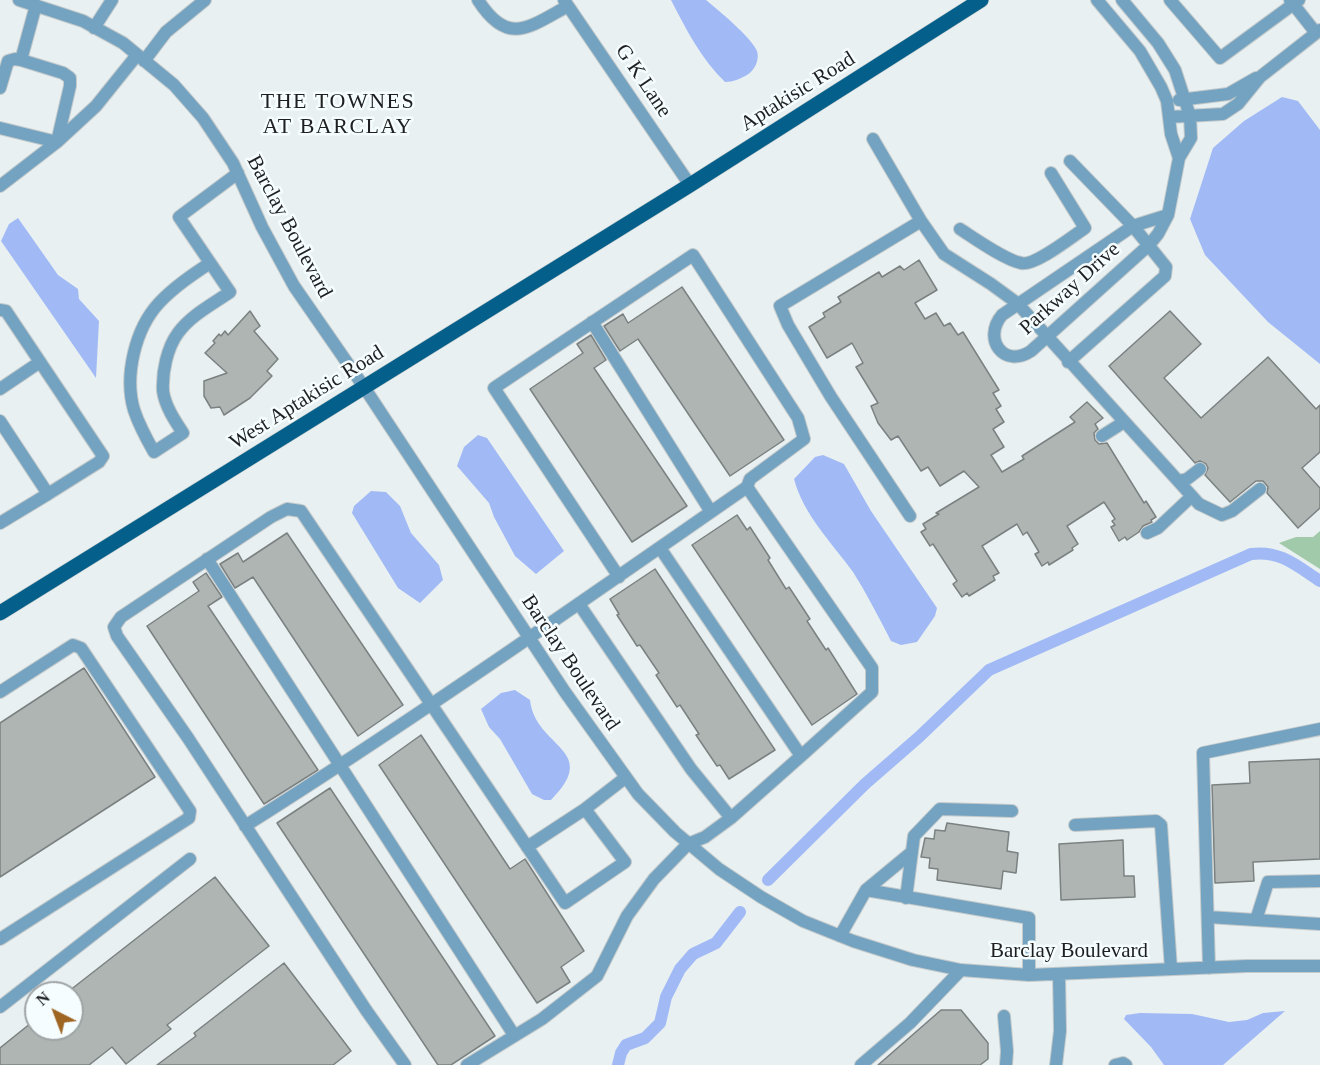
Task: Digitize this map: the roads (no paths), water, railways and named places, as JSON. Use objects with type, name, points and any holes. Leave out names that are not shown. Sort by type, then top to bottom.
[{"type":"main road","name":"Aptakisic Road","points":[[636,217],[981,0]]},
{"type":"main road","name":"West Aptakisic Road","points":[[0,613],[636,217]]},
{"type":"street","name":"Barclay Boulevard","points":[[19,0],[83,21],[123,44],[174,85],[203,118],[233,163],[262,227],[294,286],[364,387],[529,639],[638,794],[688,844],[718,869],[802,921],[913,960],[961,970],[1029,975],[1320,966]]},
{"type":"street","points":[[94,28],[112,0]]},
{"type":"street","points":[[0,186],[57,142],[96,106],[166,32],[205,0]]},
{"type":"street","points":[[478,0],[500,24],[511,29],[523,29],[530,26],[566,3]]},
{"type":"street","name":"Parkway Drive","points":[[1097,0],[1140,51],[1167,101],[1171,134],[1179,158]]},
{"type":"street","name":"Parkway Drive","points":[[1122,0],[1158,43],[1175,69],[1190,116],[1191,138],[1179,158],[1168,215],[1149,245],[1023,356],[1014,357],[1000,351],[996,344],[994,329],[1002,315],[1133,226],[1168,215]]},
{"type":"street","points":[[1167,101],[1227,94],[1260,77],[1318,32],[1294,1],[1220,58],[1170,0]]},
{"type":"street","name":"G K Lane","points":[[566,3],[690,185]]},
{"type":"street","points":[[21,60],[36,5]]},
{"type":"street","points":[[0,88],[8,61],[11,59],[63,73],[70,78],[57,142]]},
{"type":"street","points":[[1169,117],[1223,114],[1238,104],[1260,77]]},
{"type":"street","points":[[0,128],[57,142]]},
{"type":"street","points":[[873,139],[921,221],[944,255],[1017,303],[1199,504],[1222,515],[1232,511],[1260,489]]},
{"type":"street","points":[[1068,362],[1165,276],[1166,267],[1133,226],[1070,161]]},
{"type":"street","points":[[210,262],[174,288],[158,304],[141,327],[134,352],[131,383],[133,408],[154,452],[183,433],[173,417],[163,392],[166,357],[178,333],[194,317],[230,292],[210,262],[179,217],[238,173]]},
{"type":"street","points":[[960,229],[1022,264],[1033,262],[1085,228],[1052,173]]},
{"type":"street","points":[[910,516],[831,397],[788,325],[780,306],[921,221]]},
{"type":"street","points":[[245,826],[340,766],[619,577],[747,488],[750,479],[804,439],[798,418],[693,255],[494,388],[619,577]]},
{"type":"street","points":[[0,310],[6,311],[103,456],[99,462],[0,523]]},
{"type":"street","points":[[592,322],[711,512]]},
{"type":"street","points":[[0,389],[40,362]]},
{"type":"street","points":[[0,422],[48,494]]},
{"type":"street","points":[[1102,436],[1124,422]]},
{"type":"street","points":[[1178,481],[1187,479],[1200,469]]},
{"type":"street","points":[[467,1065],[542,1019],[597,976],[627,916],[654,879],[688,844],[705,837],[731,818],[872,692],[872,668],[747,488]]},
{"type":"street","points":[[1147,533],[1158,528],[1192,496]]},
{"type":"street","points":[[405,1065],[117,636],[114,627],[121,617],[271,517],[287,509],[301,511],[565,903],[625,862],[585,809]]},
{"type":"street","points":[[660,548],[801,756]]},
{"type":"street","points":[[207,559],[514,1035]]},
{"type":"street","points":[[579,604],[691,769],[731,818]]},
{"type":"street","points":[[0,692],[73,645],[81,648],[190,811],[189,818],[0,939]]},
{"type":"street","points":[[1209,968],[1203,753],[1320,729]]},
{"type":"street","points":[[527,847],[585,809],[625,778]]},
{"type":"street","points":[[906,898],[914,836],[940,809],[1012,811]]},
{"type":"street","points":[[1075,825],[1156,821],[1161,825],[1172,969]]},
{"type":"street","points":[[840,936],[866,890],[912,852]]},
{"type":"street","points":[[0,1007],[190,859]]},
{"type":"street","points":[[1256,920],[1268,882],[1320,881]]},
{"type":"street","points":[[866,890],[1029,918],[1029,975]]},
{"type":"street","points":[[1208,917],[1320,924]]},
{"type":"street","points":[[861,1065],[910,1023],[961,970]]},
{"type":"street","points":[[1056,1065],[1060,1031],[1059,974]]},
{"type":"street","points":[[1004,1016],[1006,1065]]},
{"type":"street","points":[[1115,1065],[1123,1063],[1126,1065]]},
{"type":"water","points":[[671,0],[706,0],[726,17],[754,45],[757,51],[756,65],[752,71],[739,79],[725,82],[701,54]]},
{"type":"water","points":[[1282,97],[1298,101],[1320,130],[1320,364],[1268,322],[1205,255],[1190,219],[1213,148],[1244,121]]},
{"type":"water","points":[[18,218],[58,275],[78,289],[79,299],[99,321],[96,378],[1,241],[9,224]]},
{"type":"water","points":[[478,435],[487,438],[564,551],[536,574],[515,556],[489,503],[457,466],[464,447]]},
{"type":"water","points":[[823,455],[844,464],[871,511],[937,608],[935,616],[917,642],[901,645],[891,641],[853,572],[819,528],[804,504],[794,479],[815,457]]},
{"type":"water","points":[[371,491],[386,492],[400,506],[411,533],[439,565],[443,580],[420,603],[398,588],[352,513],[354,506]]},
{"type":"water","points":[[515,690],[530,700],[534,716],[568,759],[570,770],[565,783],[551,800],[544,800],[532,794],[500,739],[489,727],[481,709],[501,693]]},
{"type":"water","points":[[1285,1011],[1223,1065],[1164,1065],[1151,1047],[1124,1019],[1126,1015],[1140,1013],[1192,1014],[1229,1022],[1247,1020],[1263,1013]]},
{"type":"waterway","points":[[768,880],[865,784],[919,737],[989,670],[1251,554],[1271,554],[1288,560],[1320,581]]},
{"type":"waterway","points":[[618,1065],[626,1045],[645,1038],[660,1023],[666,997],[680,969],[693,954],[716,943],[740,912]]},
{"type":"district","name":"THE TOWNES AT BARCLAY","points":[[338,114]]}]
